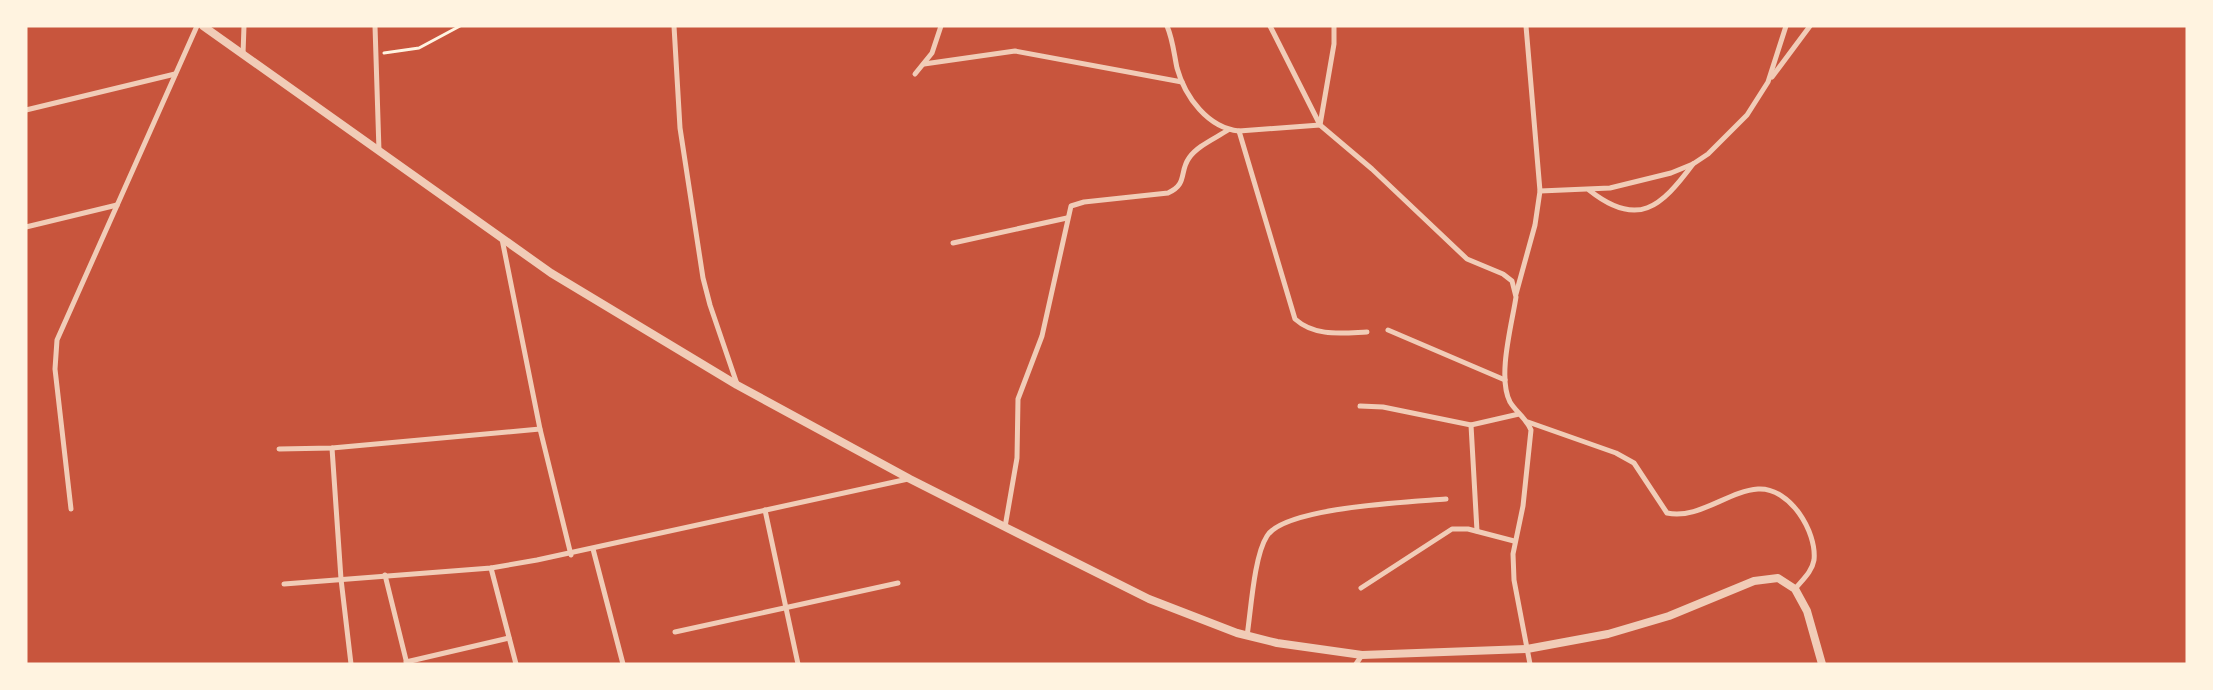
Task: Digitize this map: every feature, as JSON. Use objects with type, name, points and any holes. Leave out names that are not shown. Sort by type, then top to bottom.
[{"type":"street","points":[[71,510],[55,369],[56,347],[61,328],[197,26]]},
{"type":"street","points":[[203,26],[502,239],[615,313],[737,385],[910,478],[1149,599],[1247,636],[1277,643],[1362,655],[1527,649],[1608,634],[1669,616],[1754,582],[1778,578],[1795,589],[1807,611],[1822,664]]},
{"type":"street","points":[[243,55],[244,26]]},
{"type":"street","points":[[375,26],[379,151]]},
{"type":"street","points":[[674,26],[680,128],[703,278],[737,385]]},
{"type":"street","points":[[915,74],[932,53],[941,26]]},
{"type":"street","points":[[1167,26],[1182,82],[1202,113],[1228,130],[1239,132],[1270,131],[1320,125]]},
{"type":"street","points":[[1270,26],[1320,125],[1372,169],[1467,259],[1503,274],[1512,281],[1516,297]]},
{"type":"street","points":[[1320,125],[1334,44],[1334,26]]},
{"type":"street","points":[[1526,26],[1540,191],[1535,225],[1516,297],[1505,380],[1510,401],[1519,414],[1528,422],[1616,453],[1634,463],[1667,514],[1683,514],[1748,490],[1775,491],[1787,498],[1797,510],[1814,550],[1814,561],[1810,571],[1795,589]]},
{"type":"street","points":[[1768,82],[1786,26]]},
{"type":"street","points":[[1540,191],[1610,188],[1671,173],[1693,164],[1708,154],[1735,130],[1810,26]]},
{"type":"street","points":[[924,64],[1015,50],[1182,82]]},
{"type":"street","points":[[26,110],[175,74]]},
{"type":"street","points":[[1005,527],[1017,458],[1018,399],[1044,328],[1071,206],[1078,203],[1168,193],[1175,190],[1183,178],[1189,158],[1228,130]]},
{"type":"street","points":[[1239,132],[1295,319],[1304,327],[1320,331],[1367,332]]},
{"type":"street","points":[[1589,190],[1614,207],[1627,211],[1646,210],[1668,196],[1693,164]]},
{"type":"street","points":[[26,227],[117,206]]},
{"type":"street","points":[[953,243],[1067,218]]},
{"type":"street","points":[[502,239],[540,429],[571,555]]},
{"type":"street","points":[[1388,330],[1505,380]]},
{"type":"street","points":[[1360,406],[1383,407],[1471,425],[1519,414]]},
{"type":"street","points":[[1528,422],[1531,439],[1521,518],[1514,541],[1513,567],[1530,664]]},
{"type":"street","points":[[1471,425],[1476,531]]},
{"type":"street","points":[[279,449],[332,448],[540,429]]},
{"type":"street","points":[[332,448],[341,579],[352,664]]},
{"type":"street","points":[[284,584],[491,568],[571,555],[910,478]]},
{"type":"street","points":[[1247,636],[1260,552],[1268,534],[1275,527],[1285,522],[1338,510],[1446,499]]},
{"type":"street","points":[[765,510],[798,664]]},
{"type":"street","points":[[1361,588],[1442,533],[1452,529],[1476,531],[1514,541]]},
{"type":"street","points":[[593,549],[623,664]]},
{"type":"street","points":[[491,568],[516,664]]},
{"type":"street","points":[[385,575],[406,663],[509,638]]},
{"type":"street","points":[[675,632],[898,583]]},
{"type":"street","points":[[1356,664],[1362,655]]},
{"type":"path","points":[[376,54],[419,48],[460,26]]}]
